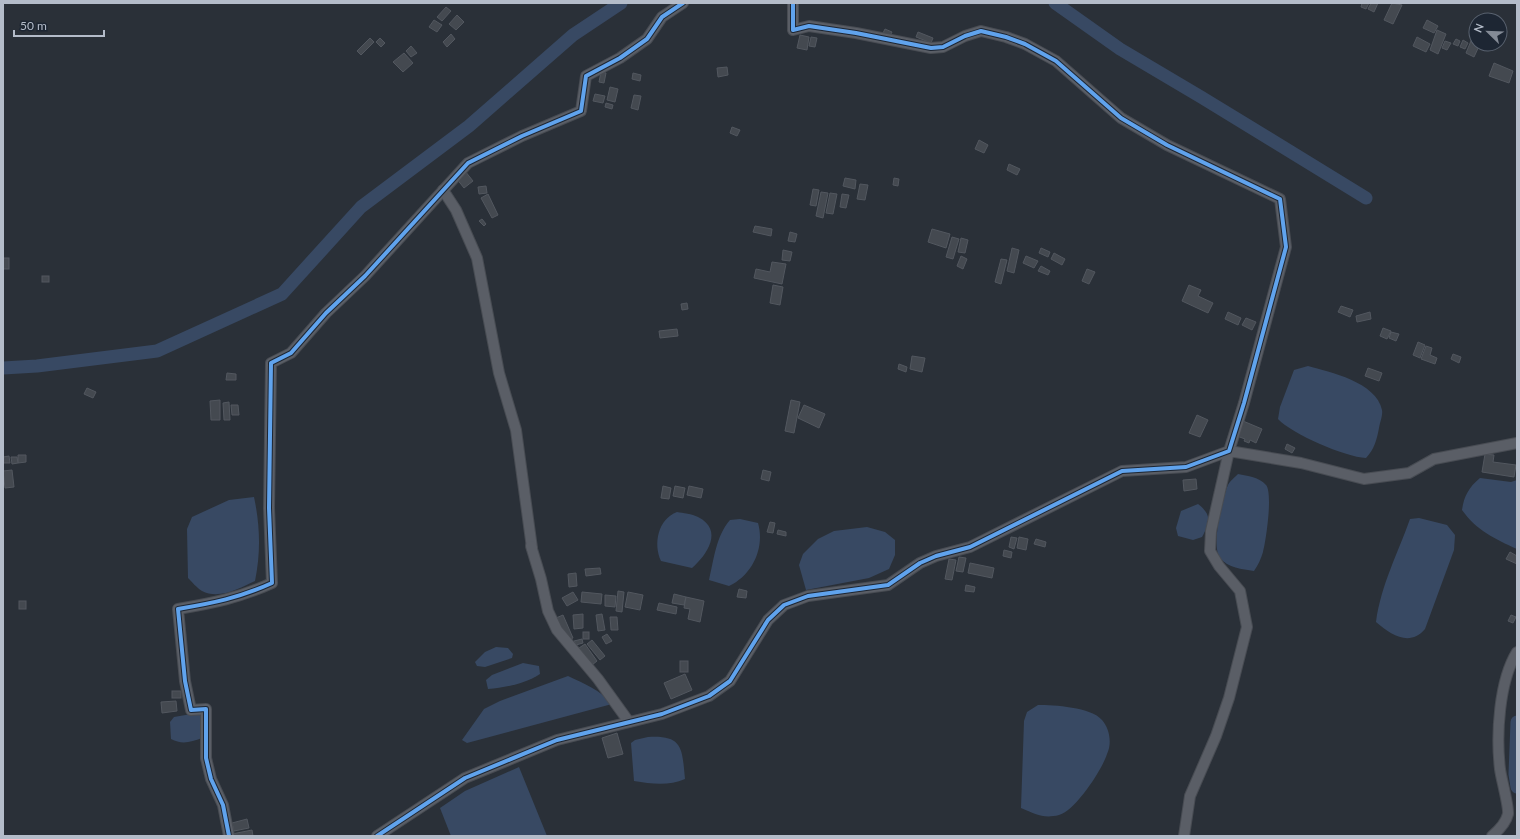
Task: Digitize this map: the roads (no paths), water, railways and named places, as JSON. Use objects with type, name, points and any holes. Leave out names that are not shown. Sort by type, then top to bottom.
[{"type":"street","points":[[229,836],[223,805],[211,779],[206,758],[206,709],[190,710],[185,681],[178,609],[223,602],[272,583],[269,508],[271,363],[291,353],[326,313],[365,276],[468,163],[522,136],[581,111],[586,76],[620,58],[647,39],[662,17],[683,3]]},
{"type":"street","points":[[793,3],[793,30],[808,26],[856,33],[931,48],[943,47],[965,36],[981,31],[1006,37],[1025,44],[1056,61],[1121,118],[1167,145],[1280,199],[1286,247],[1244,403],[1229,450],[1211,531],[1210,551],[1218,566],[1240,591],[1246,627],[1229,698],[1216,736],[1190,796],[1184,836]]},
{"type":"street","points":[[443,190],[456,210],[477,258],[499,373],[516,430],[531,547],[541,579],[548,611],[557,630],[598,679],[629,722]]},
{"type":"street","points":[[377,836],[465,778],[557,740],[662,714],[709,696],[730,681],[768,620],[784,605],[808,596],[888,584],[920,563],[936,556],[970,547],[1122,471],[1186,467],[1229,450],[1301,463],[1364,479],[1409,473],[1434,459],[1517,443]]},
{"type":"street","points":[[1492,836],[1502,826],[1508,813],[1500,768],[1500,708],[1510,669],[1517,652]]},
{"type":"water","points":[[1308,366],[1340,375],[1362,385],[1378,400],[1382,410],[1382,416],[1375,444],[1366,458],[1345,454],[1319,444],[1306,438],[1278,419],[1280,407],[1294,370]]},
{"type":"water","points":[[1238,474],[1260,480],[1266,485],[1268,490],[1269,507],[1266,538],[1262,555],[1254,571],[1236,568],[1227,564],[1220,558],[1218,552],[1218,522],[1223,500],[1228,485]]},
{"type":"water","points":[[1480,478],[1511,482],[1517,480],[1517,549],[1494,538],[1473,523],[1462,510],[1464,500],[1468,492]]},
{"type":"water","points":[[254,497],[258,518],[259,539],[255,581],[236,590],[222,594],[202,591],[188,578],[187,529],[192,517],[229,500]]},
{"type":"water","points":[[1198,504],[1208,515],[1207,527],[1202,537],[1193,540],[1178,536],[1176,528],[1181,511]]},
{"type":"water","points":[[677,512],[698,517],[706,522],[710,529],[710,542],[707,550],[698,563],[692,568],[661,561],[657,547],[661,526],[665,520]]},
{"type":"water","points":[[1419,518],[1447,525],[1455,535],[1454,550],[1425,629],[1413,637],[1407,638],[1394,635],[1376,622],[1378,608],[1386,582],[1410,519]]},
{"type":"water","points":[[740,519],[758,523],[760,541],[758,551],[751,568],[745,575],[729,586],[709,580],[716,548],[725,526],[730,520]]},
{"type":"water","points":[[867,527],[885,532],[895,540],[895,555],[889,569],[869,578],[806,590],[799,565],[803,554],[818,539],[834,531]]},
{"type":"water","points":[[496,647],[508,648],[513,654],[512,658],[485,667],[477,666],[475,662],[485,652]]},
{"type":"water","points":[[523,663],[539,666],[540,674],[522,683],[488,689],[486,680],[492,675]]},
{"type":"water","points":[[568,676],[597,691],[612,704],[467,743],[462,740],[484,709],[500,701]]},
{"type":"water","points":[[1038,705],[1072,708],[1090,712],[1102,720],[1105,724],[1110,741],[1109,750],[1100,770],[1087,789],[1073,806],[1059,815],[1053,816],[1040,815],[1021,808],[1024,721],[1027,712]]},
{"type":"water","points":[[197,713],[201,716],[202,738],[190,742],[179,742],[171,739],[170,722],[174,717]]},
{"type":"water","points":[[648,737],[668,738],[674,741],[681,752],[685,779],[673,783],[660,784],[634,781],[631,743],[635,740]]},
{"type":"water","points":[[519,767],[547,836],[451,836],[440,808],[465,791]]},
{"type":"waterway","points":[[3,368],[37,366],[157,351],[282,294],[361,207],[469,126],[573,35],[621,3]]},
{"type":"waterway","points":[[1055,3],[1120,49],[1366,198]]},
{"type":"waterway","points":[[1517,722],[1515,774],[1517,787]]}]
